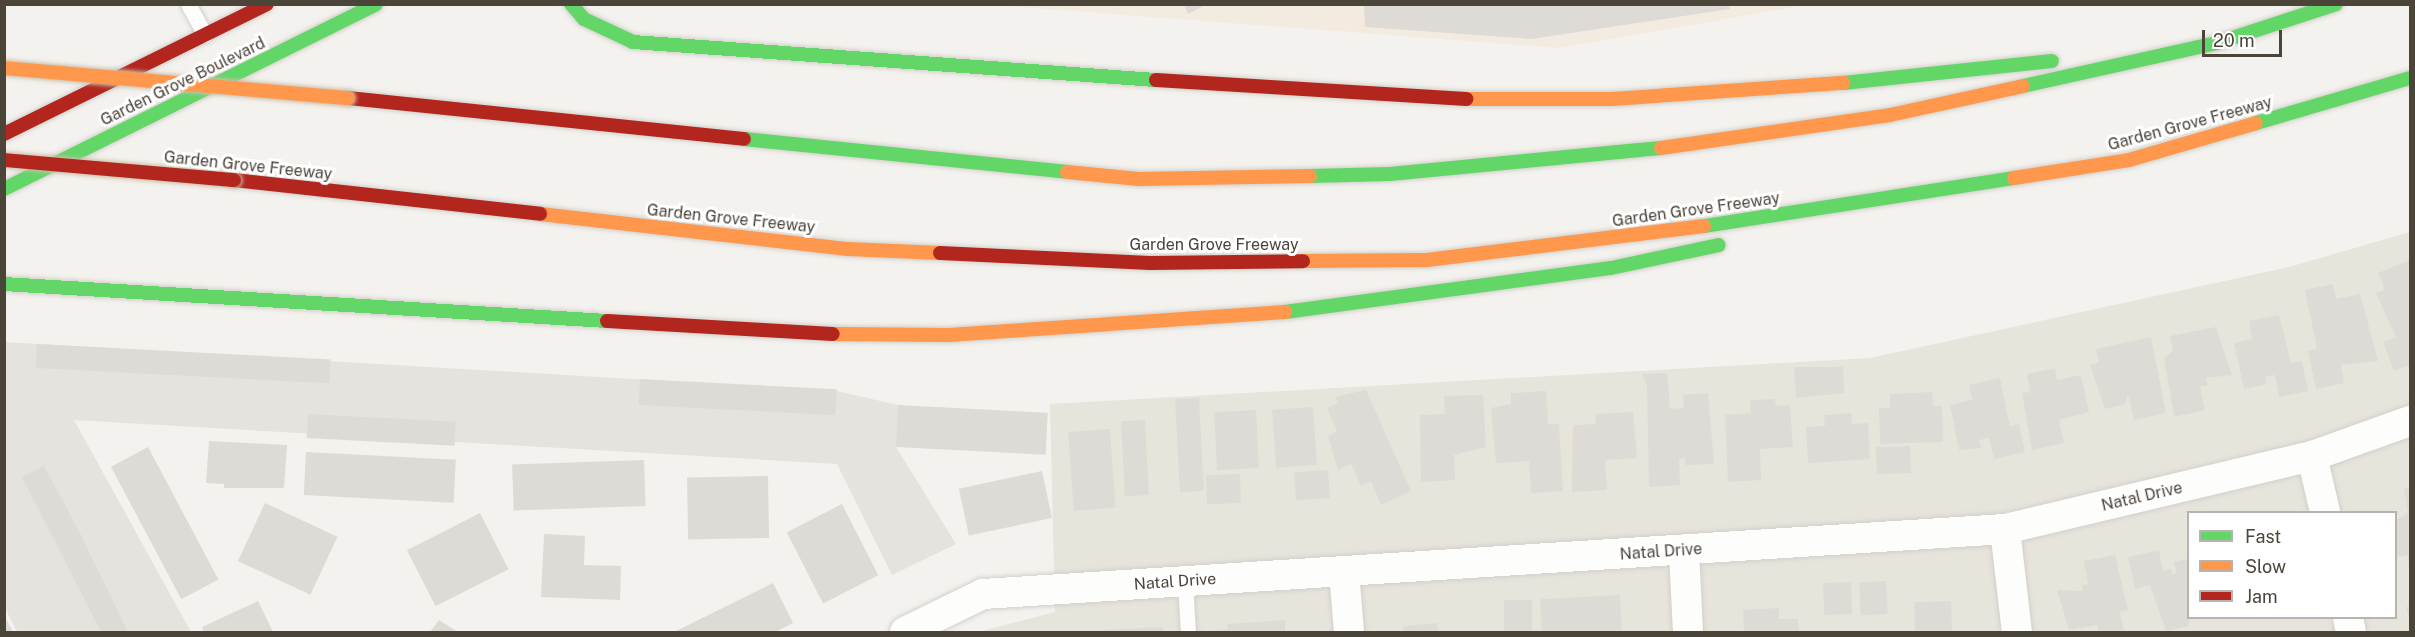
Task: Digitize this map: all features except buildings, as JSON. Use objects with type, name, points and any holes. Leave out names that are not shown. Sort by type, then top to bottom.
[{"type":"main road","name":"Garden Grove Boulevard","points":[[4,134],[267,4]]},
{"type":"main road","name":"Garden Grove Boulevard","points":[[4,189],[376,4]]},
{"type":"main road","points":[[571,4],[584,19],[633,42],[1424,99],[1612,99],[1772,91],[2217,43]]},
{"type":"main road","points":[[4,68],[348,98],[1139,179],[1390,174],[1621,154],[1890,115],[2217,43],[2336,4]]},
{"type":"main road","name":"Garden Grove Freeway","points":[[4,160],[234,180],[848,249],[1150,263],[1427,260],[1672,231],[2129,160],[2410,78]]},
{"type":"main road","points":[[1807,227],[2129,160]]},
{"type":"main road","points":[[4,284],[802,333],[949,335],[1303,311],[1611,268],[1738,241]]},
{"type":"street","name":"Natal Drive","points":[[905,633],[983,594],[2005,529],[2312,456],[2410,421]]},
{"type":"street","points":[[2312,456],[2325,511]]},
{"type":"street","points":[[2005,529],[2017,633]]},
{"type":"street","points":[[1684,551],[1688,633]]},
{"type":"street","points":[[1344,572],[1349,633]]},
{"type":"lane","points":[[188,4],[205,35]]},
{"type":"lane","points":[[1185,582],[1188,633]]},
{"type":"shaded area","points":[[992,5],[1806,5],[1560,48]]},
{"type":"shaded area","points":[[2410,232],[2410,632],[978,632],[1055,612],[1050,404],[1870,358],[2289,267]]},
{"type":"shaded area","points":[[5,342],[837,391],[898,405],[896,447],[956,544],[892,575],[837,464],[74,420],[191,632],[17,632],[5,608]]},
{"type":"traffic: fast","points":[[4,189],[376,4]]},
{"type":"traffic: fast","points":[[571,4],[584,19],[633,42],[1156,80]]},
{"type":"traffic: fast","points":[[2023,86],[2217,43],[2336,4]]},
{"type":"traffic: fast","points":[[1843,83],[2052,61]]},
{"type":"traffic: fast","points":[[2256,123],[2410,78]]},
{"type":"traffic: fast","points":[[744,139],[1067,172]]},
{"type":"traffic: fast","points":[[1310,176],[1390,174],[1661,148]]},
{"type":"traffic: fast","points":[[1704,226],[2014,178]]},
{"type":"traffic: fast","points":[[1285,312],[1611,268],[1719,245]]},
{"type":"traffic: fast","points":[[4,284],[607,321]]},
{"type":"traffic: slow","points":[[4,68],[348,98]]},
{"type":"traffic: slow","points":[[1466,99],[1612,99],[1843,83]]},
{"type":"traffic: slow","points":[[1661,148],[1890,115],[2023,86]]},
{"type":"traffic: slow","points":[[2014,178],[2129,160],[2256,123]]},
{"type":"traffic: slow","points":[[1067,172],[1139,179],[1310,176]]},
{"type":"traffic: slow","points":[[540,214],[848,249],[940,253]]},
{"type":"traffic: slow","points":[[1303,261],[1427,260],[1704,226]]},
{"type":"traffic: slow","points":[[833,334],[949,335],[1285,312]]},
{"type":"traffic: jam","points":[[4,134],[267,4]]},
{"type":"traffic: jam","points":[[1156,80],[1466,99]]},
{"type":"traffic: jam","points":[[348,98],[744,139]]},
{"type":"traffic: jam","points":[[4,160],[234,180]]},
{"type":"traffic: jam","points":[[234,180],[540,214]]},
{"type":"traffic: jam","points":[[940,253],[1150,263],[1303,261]]},
{"type":"traffic: jam","points":[[607,321],[833,334]]}]
